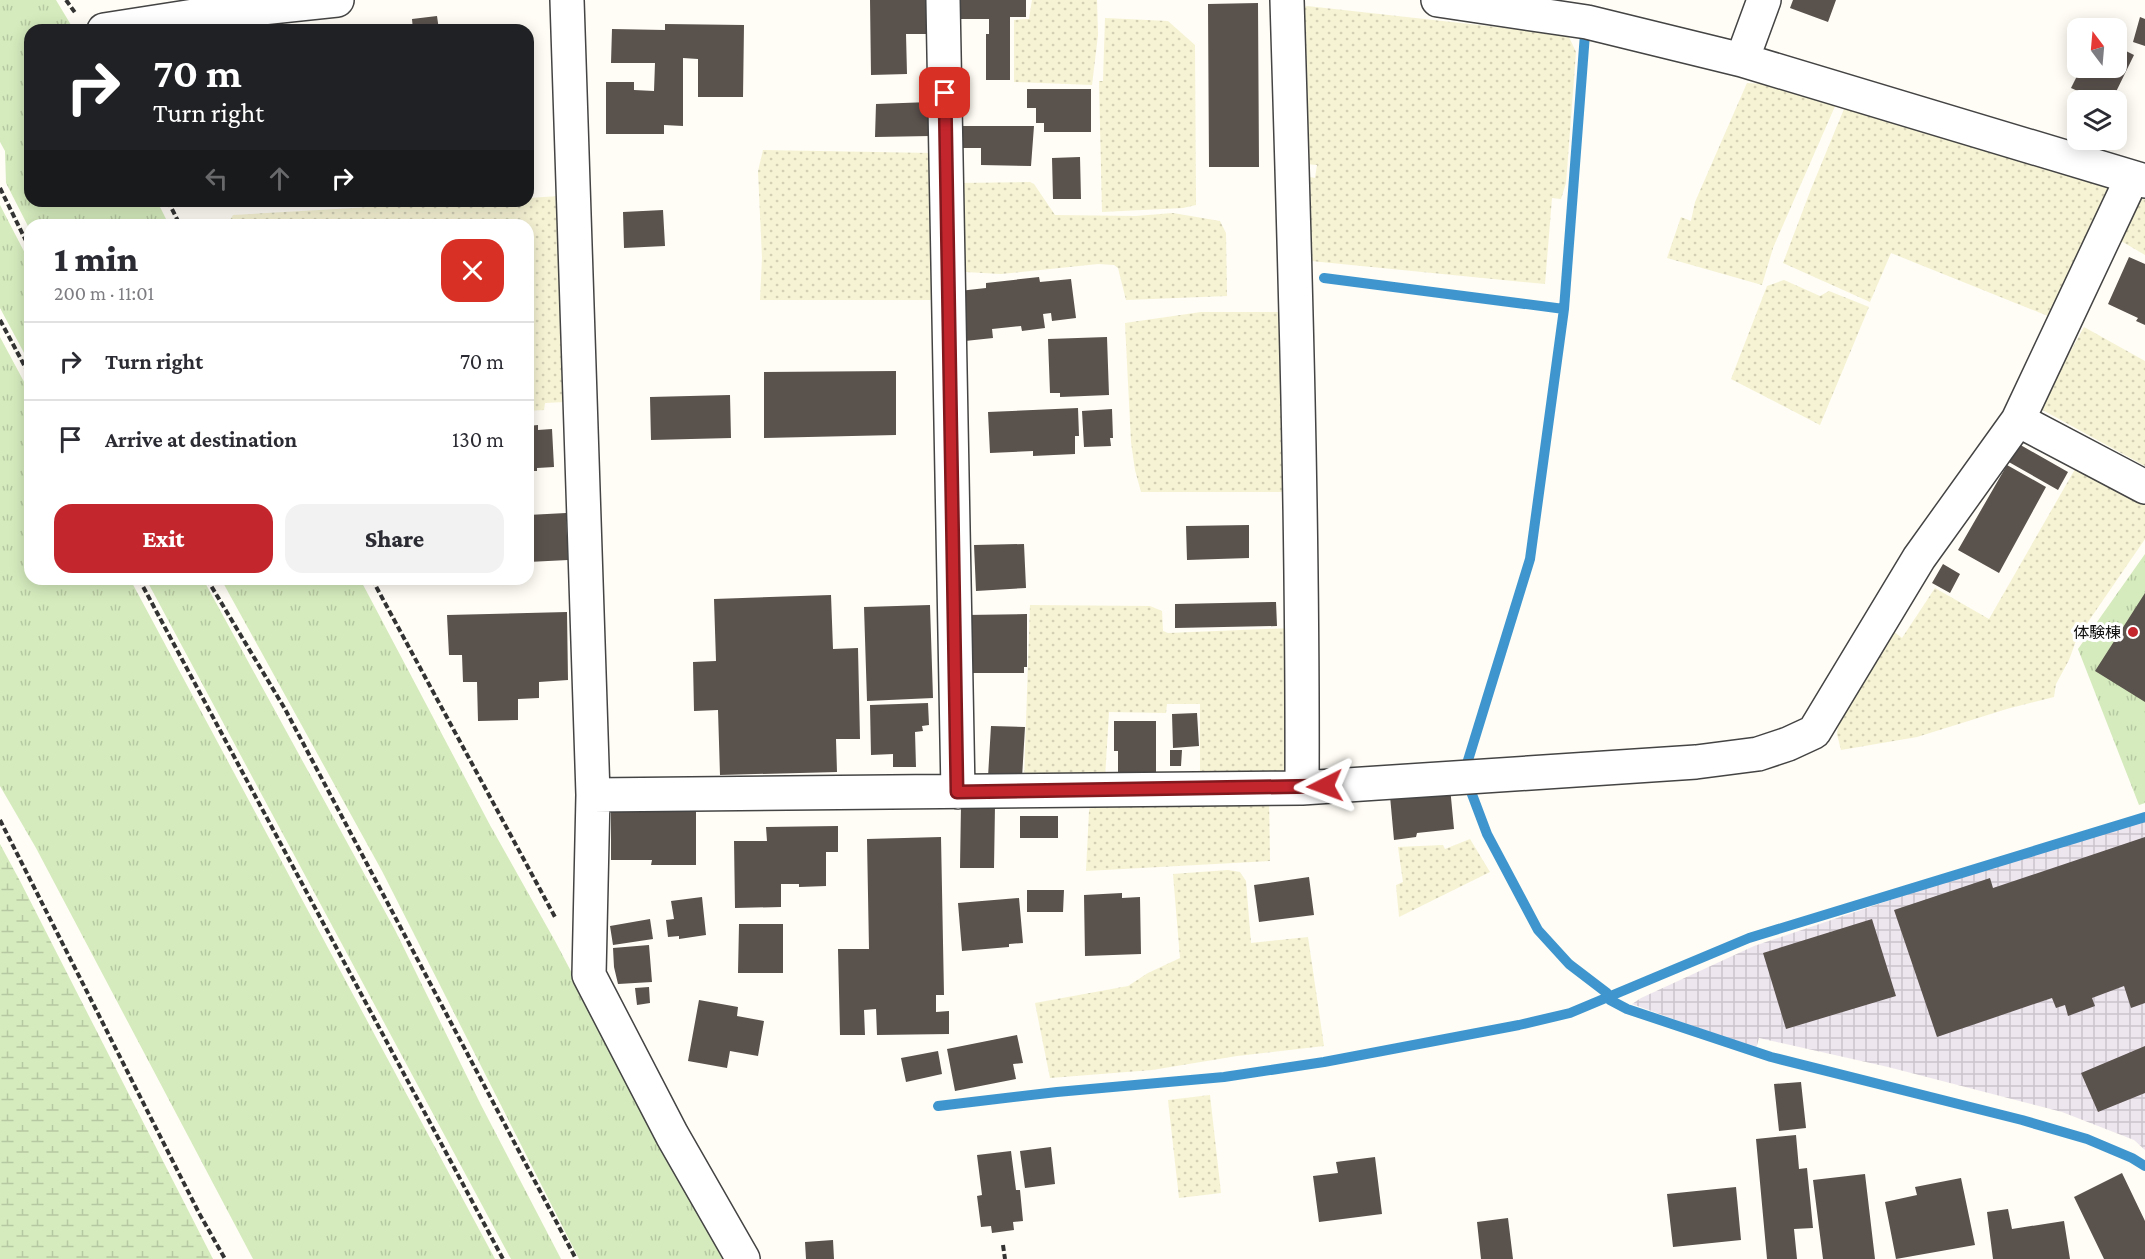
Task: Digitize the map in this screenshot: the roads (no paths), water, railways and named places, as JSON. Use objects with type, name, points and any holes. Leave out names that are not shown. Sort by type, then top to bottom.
[{"type":"street","points":[[143,24],[207,14],[337,0]]},
{"type":"street","points":[[567,0],[594,795],[589,975],[672,1135],[743,1259]]},
{"type":"street","points":[[943,0],[957,792]]},
{"type":"street","points":[[1287,0],[1296,298],[1302,788]]},
{"type":"street","points":[[594,795],[1302,788],[1696,762],[1758,754],[1814,732],[1919,558],[2018,420],[2138,179],[1742,60],[1587,22],[1438,0]]},
{"type":"street","points":[[1742,60],[1764,0]]},
{"type":"street","points":[[2018,420],[2145,487]]},
{"type":"waterway","points":[[1564,309],[1585,34]]},
{"type":"waterway","points":[[1324,278],[1564,309],[1530,559],[1465,770]]},
{"type":"waterway","points":[[1470,789],[1487,834],[1538,930],[1569,964],[1607,993],[1610,1000],[1627,1009],[1771,1057],[2022,1120],[2087,1139],[2145,1166]]},
{"type":"waterway","points":[[938,1106],[1057,1092],[1224,1077],[1324,1062],[1519,1025],[1570,1013],[1749,938],[2145,817]]},
{"type":"place","name":"体験棟","points":[[2133,632]]}]
